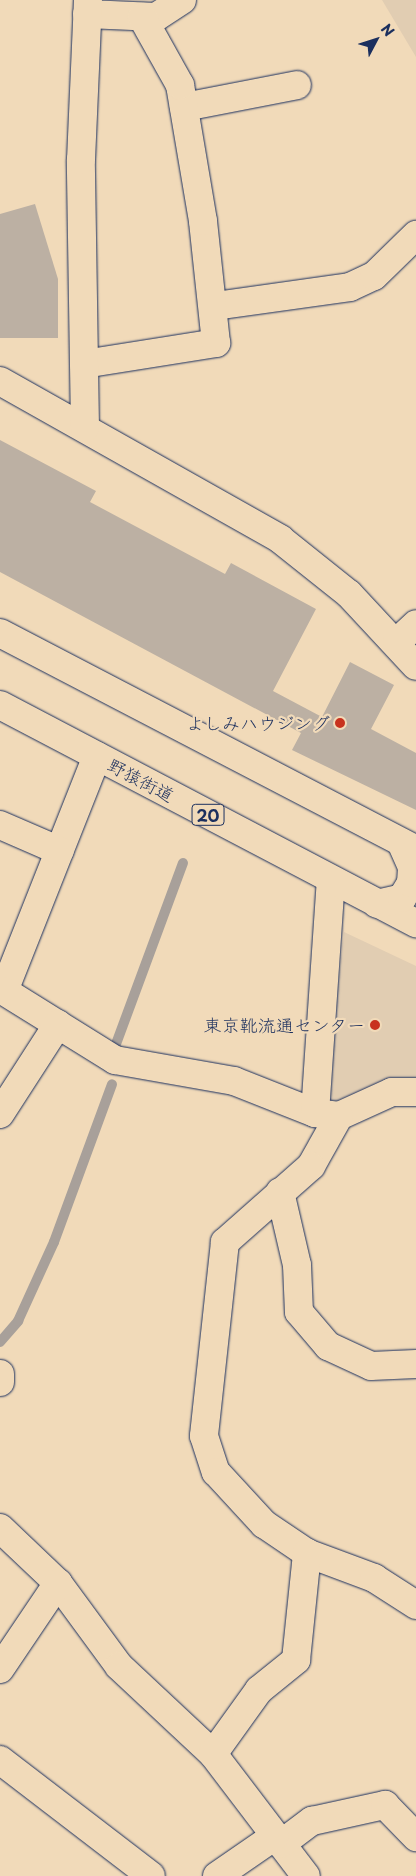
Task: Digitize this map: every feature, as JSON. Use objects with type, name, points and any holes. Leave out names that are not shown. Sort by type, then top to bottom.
[{"type":"street","points":[[85,428],[81,160],[88,7],[142,17],[156,17],[182,0]]},
{"type":"street","points":[[84,364],[216,343],[215,306],[184,107],[176,74],[142,17]]},
{"type":"street","points":[[184,107],[297,85]]},
{"type":"street","points":[[215,306],[350,287],[374,276],[416,235]]},
{"type":"street","points":[[0,381],[280,539],[407,633],[416,666]]},
{"type":"street","points":[[0,633],[409,846],[412,867],[410,883],[402,898],[377,904]]},
{"type":"street","name":"野猿街道","points":[[0,705],[416,924]]},
{"type":"street","points":[[97,756],[4,991],[115,1060],[234,1081],[327,1114],[392,1092],[416,1092]]},
{"type":"street","points":[[0,825],[60,851]]},
{"type":"street","points":[[331,880],[327,1114],[311,1166],[225,1242],[204,1436],[216,1472],[238,1500],[307,1553],[374,1578],[416,1605]]},
{"type":"street","points":[[0,1114],[58,1024]]},
{"type":"street","points":[[280,1192],[297,1265],[299,1312],[328,1346],[371,1366],[416,1364]]},
{"type":"street","points":[[0,1374],[0,1382]]},
{"type":"street","points":[[0,1528],[58,1583],[119,1666],[213,1754],[306,1876]]},
{"type":"street","points":[[213,1754],[259,1690],[296,1660],[307,1553]]},
{"type":"street","points":[[0,1669],[58,1583]]},
{"type":"street","points":[[0,1760],[151,1876]]},
{"type":"street","points":[[217,1876],[312,1820],[385,1805],[416,1837]]},
{"type":"shaded area","points":[[382,0],[416,0],[416,57]]},
{"type":"shaded area","name":"東京靴流通センター","points":[[344,932],[416,966],[416,1088],[379,1085],[325,1105]]},
{"type":"building","points":[[35,204],[58,279],[58,338],[0,338],[0,214]]},
{"type":"building","points":[[0,440],[96,491],[90,502],[225,574],[231,563],[316,609],[273,691],[322,717],[350,662],[394,685],[371,729],[416,753],[416,810],[292,750],[301,733],[0,572]]},
{"type":"waterway","points":[[116,1044],[183,863]]},
{"type":"waterway","points":[[0,1342],[18,1321],[54,1242],[112,1084]]},
{"type":"place","name":"よしみハウジング","points":[[340,723]]},
{"type":"place","name":"東京靴流通センター","points":[[375,1025]]}]
